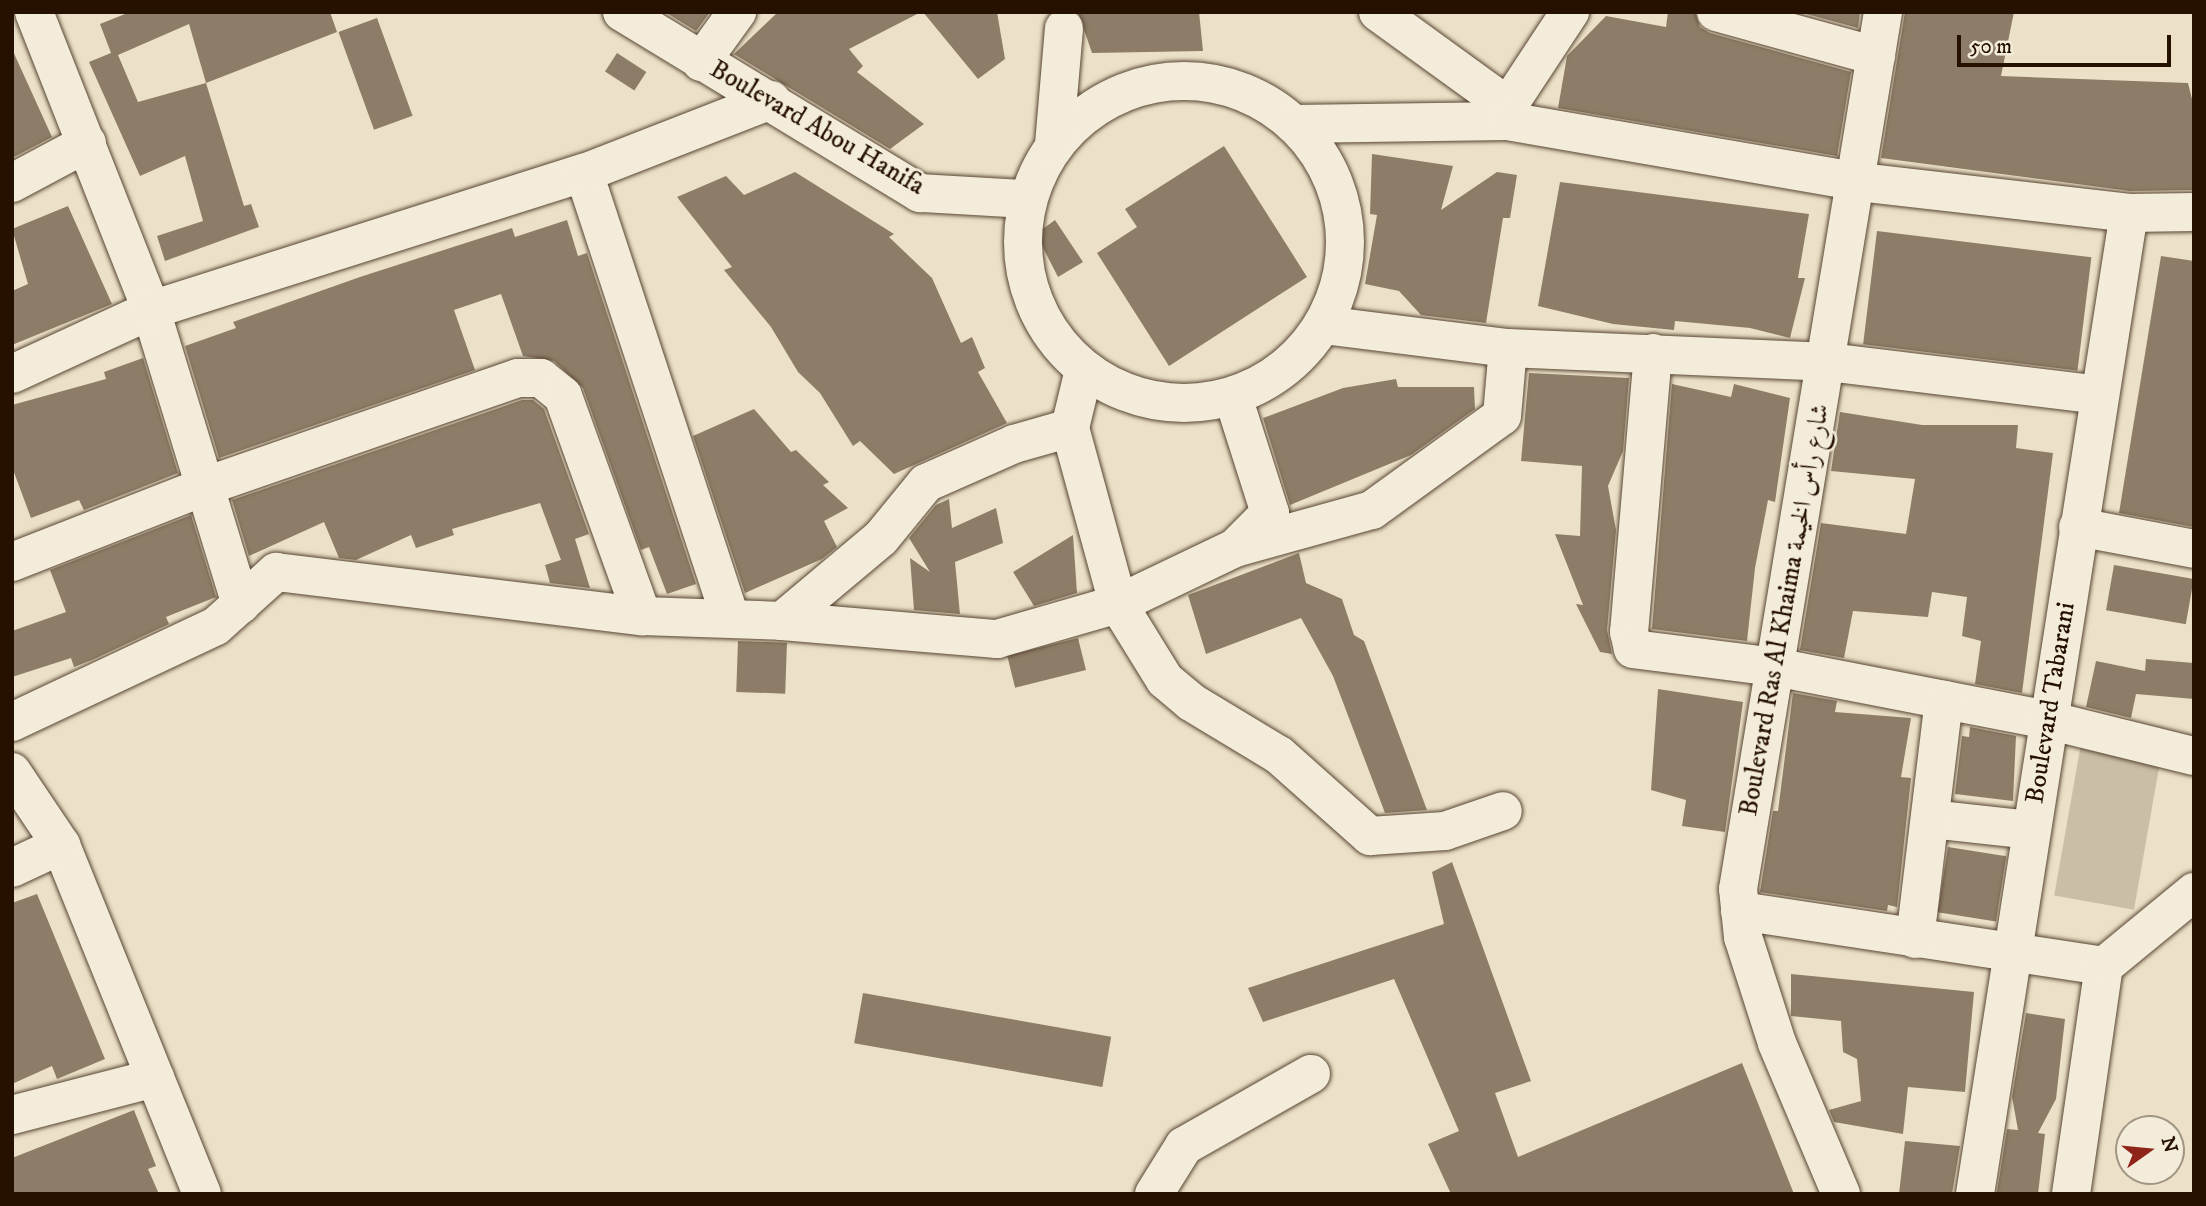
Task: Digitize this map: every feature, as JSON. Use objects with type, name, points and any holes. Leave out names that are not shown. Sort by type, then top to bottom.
[{"type":"street","name":"Boulevard Abou Hanifa","points":[[622,12],[701,62],[771,100],[920,193],[1025,199]]},
{"type":"street","points":[[701,62],[737,12]]},
{"type":"street","points":[[1378,12],[1507,113]]},
{"type":"street","points":[[1507,113],[1570,12]]},
{"type":"street","points":[[1716,12],[1876,56]]},
{"type":"street","name":"Boulevard Ras Al Khaima شارع رأس الخيمة","points":[[1841,1194],[1777,1043],[1740,912],[1738,889],[1858,182],[1883,12]]},
{"type":"street","points":[[32,17],[87,143],[151,310],[240,604]]},
{"type":"street","points":[[1063,20],[1088,79],[1116,95]]},
{"type":"street","points":[[1054,145],[1063,20]]},
{"type":"street","points":[[1190,80],[1228,87],[1263,102],[1294,124],[1329,172],[1344,229],[1345,259],[1323,325],[1300,356],[1269,381],[1233,397],[1195,404],[1155,402],[1118,390],[1084,370],[1049,332],[1028,285],[1025,199],[1054,145],[1084,115],[1116,95],[1190,80]]},
{"type":"street","points":[[12,374],[151,310],[584,173],[771,100]]},
{"type":"street","points":[[1294,124],[1507,113],[1858,182],[2129,213],[2194,212]]},
{"type":"street","points":[[12,183],[87,143]]},
{"type":"street","points":[[584,173],[730,618]]},
{"type":"street","name":"Boulevard Tabarani","points":[[1975,1194],[2129,213]]},
{"type":"street","points":[[1323,325],[1508,348],[1827,362],[2099,395]]},
{"type":"street","points":[[12,722],[216,626],[276,572],[642,616],[782,621],[997,639],[1118,604],[1235,548],[1372,510],[1502,416],[1508,348]]},
{"type":"street","points":[[1653,353],[1629,632],[1633,649],[1775,667],[2048,720],[2194,756]]},
{"type":"street","points":[[1084,370],[1070,428],[1118,604],[1165,680],[1191,702],[1279,755],[1360,831],[1401,838],[1446,831],[1503,811]]},
{"type":"street","points":[[12,562],[206,486],[518,378],[541,378],[563,396],[642,616]]},
{"type":"street","points":[[1233,397],[1270,513],[1235,548]]},
{"type":"street","points":[[782,621],[881,538],[926,483],[1014,444],[1070,428]]},
{"type":"street","points":[[2078,527],[2194,549]]},
{"type":"street","points":[[1915,939],[1944,700]]},
{"type":"street","points":[[12,772],[61,845],[202,1194]]},
{"type":"street","points":[[1930,819],[2031,830]]},
{"type":"street","points":[[12,868],[61,845]]},
{"type":"street","points":[[2071,1194],[2104,965],[2194,892]]},
{"type":"street","points":[[1740,912],[2104,965]]},
{"type":"street","points":[[1154,1194],[1184,1146],[1311,1074]]},
{"type":"street","points":[[12,1115],[155,1078]]},
{"type":"shaded area","points":[[2082,738],[2162,752],[2134,910],[2054,896]]},
{"type":"building","points":[[130,12],[330,12],[337,32],[206,83],[244,206],[251,204],[259,227],[165,261],[157,236],[203,221],[185,156],[140,176],[89,62],[111,53],[100,24]],"holes":[[[189,24],[206,83],[138,102],[118,55]]]},
{"type":"building","points":[[665,12],[710,12],[696,31]]},
{"type":"building","points":[[778,12],[921,12],[849,49],[863,66],[857,72],[924,124],[890,149],[734,54]]},
{"type":"building","points":[[923,12],[997,12],[1005,59],[978,79]]},
{"type":"building","points":[[1078,12],[1199,12],[1203,51],[1092,53]]},
{"type":"building","points":[[1668,12],[1695,12],[1700,27],[1710,33],[1851,72],[1837,156],[1558,108],[1567,56],[1606,16],[1666,27]]},
{"type":"building","points":[[1799,12],[1860,12],[1858,28]]},
{"type":"building","points":[[1905,12],[2014,12],[2001,76],[2188,83],[2194,107],[2194,190],[2130,191],[1881,158]]},
{"type":"building","points":[[377,18],[413,116],[374,130],[338,32]]},
{"type":"building","points":[[12,49],[52,137],[12,158]]},
{"type":"building","points":[[617,53],[646,72],[634,91],[605,71]]},
{"type":"building","points":[[1224,146],[1307,277],[1169,366],[1097,253],[1137,227],[1125,209]]},
{"type":"building","points":[[1372,154],[1453,166],[1441,210],[1497,172],[1517,175],[1510,218],[1503,218],[1486,323],[1421,315],[1399,291],[1365,284],[1377,215],[1370,214]]},
{"type":"building","points":[[795,172],[894,234],[889,237],[932,278],[961,343],[972,337],[985,368],[978,372],[1007,423],[894,474],[860,441],[853,446],[820,393],[798,372],[771,327],[724,270],[732,267],[677,197],[726,176],[744,195]]},
{"type":"building","points":[[1560,182],[1809,214],[1798,278],[1805,278],[1790,338],[1750,328],[1675,321],[1674,330],[1613,324],[1538,306]]},
{"type":"building","points":[[68,206],[112,304],[12,345],[12,291],[28,284],[12,229]]},
{"type":"building","points":[[567,220],[578,256],[587,253],[696,584],[667,594],[649,547],[641,550],[583,388],[554,361],[523,356],[501,294],[454,310],[475,370],[219,458],[185,346],[236,328],[233,322],[360,277],[512,228],[515,237]]},
{"type":"building","points":[[1055,220],[1083,262],[1058,277],[1039,240],[1040,231]]},
{"type":"building","points":[[1877,231],[2091,257],[2077,370],[1863,344]]},
{"type":"building","points":[[2161,256],[2194,261],[2194,527],[2119,513]]},
{"type":"building","points":[[143,358],[178,473],[84,510],[79,500],[31,518],[12,467],[12,405],[106,379],[104,372]]},
{"type":"building","points":[[1529,373],[1629,378],[1623,451],[1608,486],[1616,530],[1607,630],[1612,654],[1600,652],[1576,604],[1583,605],[1555,534],[1580,536],[1582,466],[1521,461]]},
{"type":"building","points":[[1396,379],[1398,387],[1474,387],[1475,409],[1411,455],[1290,505],[1263,418],[1343,388]]},
{"type":"building","points":[[1672,384],[1731,397],[1734,384],[1790,398],[1775,502],[1768,500],[1755,568],[1747,641],[1652,629]]},
{"type":"building","points":[[522,400],[533,400],[544,409],[589,534],[575,539],[590,588],[550,583],[545,565],[561,560],[540,503],[452,529],[454,535],[416,548],[411,535],[356,560],[339,558],[324,522],[249,556],[232,500]]},
{"type":"building","points":[[754,409],[791,452],[796,450],[829,482],[823,485],[848,508],[824,521],[837,547],[822,559],[745,593],[693,436]]},
{"type":"building","points":[[1840,412],[1922,425],[2018,425],[2016,448],[2053,453],[2022,693],[1975,684],[1981,641],[1962,636],[1967,597],[1932,592],[1928,617],[1853,611],[1844,658],[1800,650],[1821,523],[1906,534],[1915,479],[1831,471]]},
{"type":"building","points":[[949,499],[952,528],[996,508],[1003,543],[955,562],[960,614],[914,610],[910,558],[930,572],[909,538],[936,505]]},
{"type":"building","points":[[191,515],[216,597],[166,617],[169,624],[92,660],[74,667],[71,658],[12,677],[12,631],[66,612],[50,570]]},
{"type":"building","points":[[1073,535],[1077,593],[1034,606],[1013,572]]},
{"type":"building","points":[[1299,553],[1306,583],[1342,599],[1354,635],[1364,641],[1427,810],[1385,813],[1333,676],[1301,618],[1206,654],[1188,595]]},
{"type":"building","points":[[2114,565],[2194,579],[2186,624],[2106,610]]},
{"type":"building","points":[[1078,638],[1086,670],[1015,688],[1007,656]]},
{"type":"building","points":[[738,641],[787,643],[785,694],[736,692]]},
{"type":"building","points":[[2146,659],[2194,663],[2194,699],[2136,694],[2131,718],[2086,707],[2096,661],[2145,671]]},
{"type":"building","points":[[1658,689],[1743,702],[1725,832],[1682,826],[1686,800],[1651,790]]},
{"type":"building","points":[[1793,693],[1837,701],[1835,712],[1911,718],[1901,777],[1911,778],[1897,907],[1888,905],[1887,911],[1760,892],[1773,811],[1778,811]]},
{"type":"building","points":[[1970,727],[2016,736],[2013,801],[1955,794],[1962,736],[1969,737]]},
{"type":"building","points":[[1948,847],[2006,856],[1996,921],[1938,912]]},
{"type":"building","points":[[1452,862],[1531,1081],[1495,1093],[1518,1157],[1742,1063],[1794,1194],[1451,1194],[1428,1144],[1459,1131],[1394,979],[1263,1022],[1248,988],[1444,924],[1432,872]]},
{"type":"building","points":[[37,894],[105,1059],[57,1079],[52,1066],[12,1084],[12,903]]},
{"type":"building","points":[[1791,974],[1974,992],[1965,1092],[1908,1087],[1903,1134],[1834,1122],[1829,1110],[1861,1101],[1857,1059],[1843,1052],[1841,1021],[1791,1016]]},
{"type":"building","points":[[863,993],[1111,1037],[1102,1087],[854,1043]]},
{"type":"building","points":[[2026,1013],[2065,1019],[2056,1099],[2038,1133],[2045,1134],[2038,1194],[2006,1194],[1997,1192],[2007,1129],[2018,1130],[2012,1097]]},
{"type":"building","points":[[134,1110],[156,1166],[148,1169],[159,1194],[12,1194],[12,1158]]},
{"type":"building","points":[[1905,1141],[1960,1146],[1952,1194],[1899,1194]]}]
